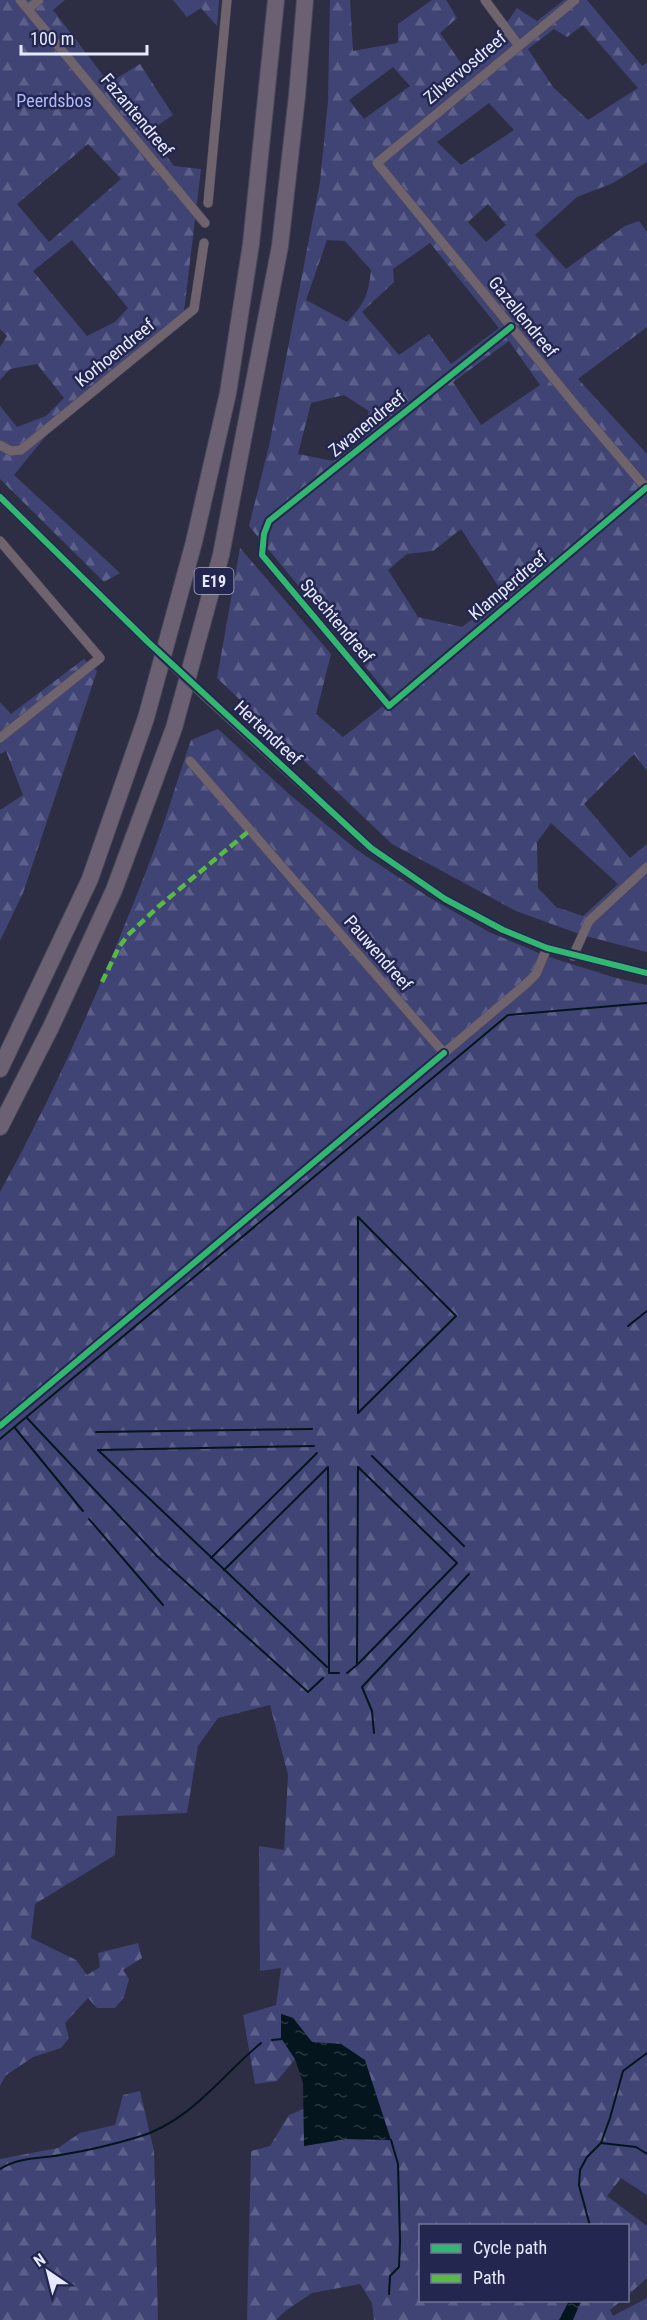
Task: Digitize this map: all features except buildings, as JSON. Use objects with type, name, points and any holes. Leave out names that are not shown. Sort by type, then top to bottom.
[{"type":"highway","name":"E19","points":[[0,1069],[90,879],[146,718],[194,542],[230,382],[251,243],[276,0]]},
{"type":"highway","name":"E19","points":[[0,1127],[51,1027],[114,890],[174,728],[221,555],[280,246],[305,0]]},
{"type":"street","name":"Fazantendreef","points":[[20,0],[205,224]]},
{"type":"street","points":[[28,9],[39,0]]},
{"type":"street","points":[[208,203],[226,0]]},
{"type":"street","points":[[485,0],[519,46]]},
{"type":"street","name":"Zilvervosdreef","points":[[377,163],[574,0]]},
{"type":"street","name":"Gazellendreef","points":[[377,163],[647,489]]},
{"type":"street","name":"Korhoendreef","points":[[0,445],[11,451],[21,450],[194,309],[204,243]]},
{"type":"street","name":"Zwanendreef","points":[[262,555],[264,534],[269,521],[511,327]]},
{"type":"street","name":"Klamperdreef","points":[[389,706],[647,489]]},
{"type":"street","name":"Hertendreef","points":[[0,497],[206,697],[371,848],[445,899],[503,930],[573,956],[647,974]]},
{"type":"street","points":[[0,541],[100,658],[0,738]]},
{"type":"street","name":"Spechtendreef","points":[[262,555],[389,706]]},
{"type":"street","name":"Pauwendreef","points":[[190,761],[444,1053],[536,974],[547,948]]},
{"type":"street","points":[[573,956],[589,921],[647,867]]},
{"type":"green space","name":"Peerdsbos","points":[[0,0],[65,0],[53,10],[109,83],[140,64],[173,115],[148,132],[174,166],[201,169],[183,320],[54,426],[14,475],[120,573],[104,582],[0,479],[0,406],[17,427],[46,416],[64,398],[37,364],[10,369],[0,380],[0,347],[7,336],[0,329]],"holes":[[[88,144],[121,179],[49,242],[17,204]],[[72,240],[128,308],[115,322],[87,336],[33,271]]]},
{"type":"green space","points":[[173,0],[219,0],[217,26],[201,8],[187,17]]},
{"type":"green space","points":[[330,0],[350,0],[353,51],[398,43],[398,24],[432,0],[446,0],[457,18],[440,33],[463,66],[492,44],[517,8],[537,21],[564,0],[587,0],[642,66],[647,63],[647,162],[613,183],[577,197],[535,235],[566,269],[625,226],[639,221],[647,232],[647,327],[578,379],[647,454],[647,771],[634,754],[584,804],[630,858],[647,844],[647,952],[582,935],[516,911],[392,844],[217,678],[240,548],[331,654],[316,714],[343,737],[392,699],[249,526],[269,446],[320,182],[328,101]],"holes":[[[583,25],[638,88],[588,120],[553,87],[528,49],[554,29],[567,37]],[[393,67],[410,86],[364,119],[349,100]],[[489,103],[514,130],[461,165],[437,142]],[[488,204],[506,225],[486,242],[468,222]],[[327,240],[345,241],[371,270],[365,299],[347,322],[306,300]],[[430,243],[499,328],[451,364],[429,334],[399,355],[362,312],[394,282],[393,269]],[[509,341],[540,385],[481,425],[453,382]],[[344,395],[369,411],[361,441],[333,461],[298,454],[311,403]],[[461,529],[504,595],[462,627],[418,617],[388,570],[407,554],[433,551]],[[551,823],[618,884],[583,916],[556,907],[538,888],[537,842]]]},
{"type":"green space","points":[[84,659],[97,671],[23,893],[0,941],[0,810],[23,795],[6,751],[0,754],[0,702],[11,714]]},
{"type":"green space","points":[[218,729],[289,794],[357,850],[427,896],[489,932],[546,956],[616,978],[647,985],[647,2195],[621,2178],[607,2196],[647,2226],[647,2278],[629,2294],[629,2224],[419,2224],[419,2302],[620,2302],[610,2310],[613,2316],[647,2298],[647,2320],[374,2320],[372,2303],[360,2284],[312,2293],[276,2320],[247,2320],[251,2151],[270,2146],[289,2115],[304,2109],[304,2146],[346,2139],[390,2140],[341,2044],[312,2042],[293,2018],[282,2014],[281,2038],[295,2059],[277,2081],[255,2084],[243,2015],[276,2005],[281,1968],[260,1971],[259,1846],[284,1850],[288,1775],[270,1705],[218,1718],[198,1746],[187,1813],[117,1816],[115,1855],[35,1904],[31,1938],[76,1960],[87,1975],[100,1967],[98,1953],[138,1943],[142,1958],[123,1970],[129,1979],[124,1997],[115,2008],[97,2008],[88,1998],[65,2023],[69,2038],[61,2048],[33,2057],[5,2076],[0,2086],[0,1192],[41,1114],[97,992],[153,853],[191,740]]},
{"type":"green space","points":[[140,2091],[154,2151],[158,2320],[0,2320],[0,2159],[58,2148],[80,2133],[115,2125],[123,2095]]},
{"type":"water","points":[[281,2014],[293,2018],[312,2042],[341,2044],[365,2060],[391,2140],[346,2139],[304,2146],[303,2083],[295,2059],[281,2038]]},
{"type":"water","points":[[568,2302],[581,2302],[573,2320],[559,2320]]},
{"type":"waterway","points":[[0,1439],[508,1015],[647,1003]]},
{"type":"waterway","points":[[358,1217],[456,1316],[358,1413],[358,1217]]},
{"type":"waterway","points":[[628,1326],[647,1311]]},
{"type":"waterway","points":[[27,1418],[157,1556],[308,1692],[323,1678]]},
{"type":"waterway","points":[[15,1428],[83,1511]]},
{"type":"waterway","points":[[96,1432],[312,1429]]},
{"type":"waterway","points":[[98,1450],[314,1446]]},
{"type":"waterway","points":[[98,1450],[327,1667]]},
{"type":"waterway","points":[[211,1558],[317,1453]]},
{"type":"waterway","points":[[372,1456],[464,1546]]},
{"type":"waterway","points":[[224,1570],[328,1467],[329,1673],[339,1673]]},
{"type":"waterway","points":[[347,1673],[357,1665],[457,1563],[358,1467],[357,1665]]},
{"type":"waterway","points":[[89,1519],[163,1605]]},
{"type":"waterway","points":[[374,1733],[372,1711],[362,1687],[469,1574]]},
{"type":"waterway","points":[[272,2040],[282,2039]]},
{"type":"waterway","points":[[0,2169],[24,2160],[93,2149],[157,2130],[174,2121],[204,2097],[261,2043]]},
{"type":"waterway","points":[[589,2224],[579,2185],[580,2170],[587,2157],[601,2143],[623,2071],[647,2053]]},
{"type":"waterway","points":[[389,2294],[390,2276],[399,2267],[400,2241],[398,2164],[391,2140]]},
{"type":"waterway","points":[[601,2143],[636,2147],[647,2154]]},
{"type":"marked path","points":[[102,982],[119,947],[128,935],[249,831]]},
{"type":"cycle path","points":[[511,327],[269,521],[264,534],[262,555],[389,706],[646,488]]},
{"type":"cycle path","points":[[0,497],[148,642],[371,848],[445,899],[503,930],[547,948],[647,973]]},
{"type":"cycle path","points":[[0,1426],[444,1053]]}]
